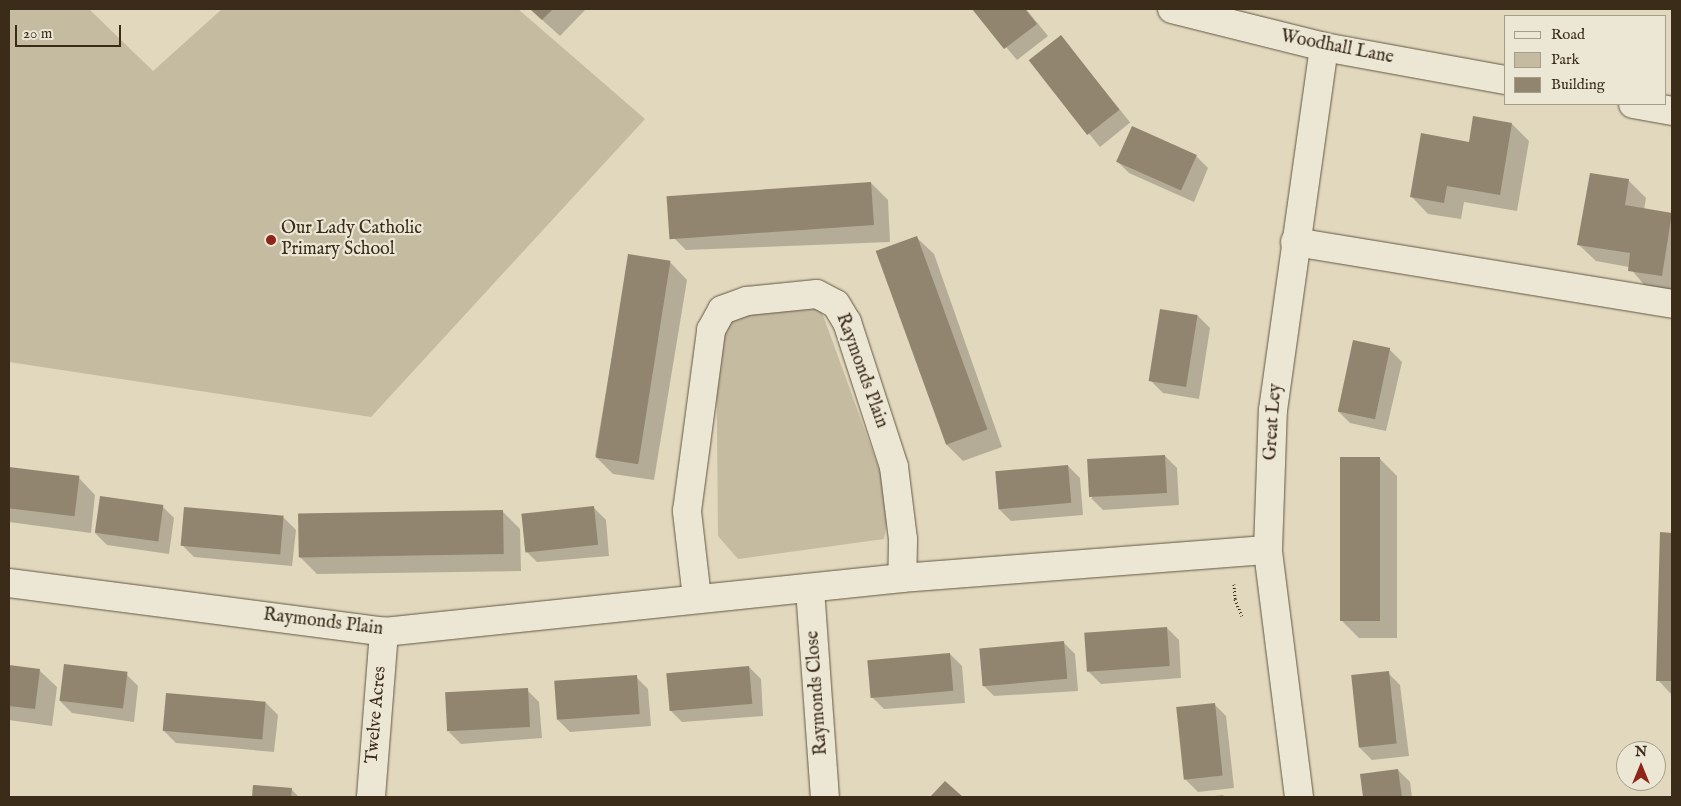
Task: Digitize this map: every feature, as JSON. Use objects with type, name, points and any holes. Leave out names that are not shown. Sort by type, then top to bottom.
[{"type":"street","name":"Woodhall Lane","points":[[1172,9],[1324,47],[1504,80]]},
{"type":"street","name":"Great Ley","points":[[1299,797],[1268,550],[1273,410],[1295,242],[1324,47]]},
{"type":"street","points":[[1639,105],[1672,111]]},
{"type":"street","points":[[1295,242],[1672,304]]},
{"type":"street","name":"Raymonds Plain","points":[[698,598],[686,511],[711,330],[722,310],[747,301],[817,294],[836,304],[847,322],[894,467],[903,539],[902,578]]},
{"type":"street","name":"Raymonds Plain","points":[[9,583],[384,632],[902,578],[1268,550]]},
{"type":"street","name":"Raymonds Close","points":[[810,589],[825,797]]},
{"type":"street","name":"Twelve Acres","points":[[370,797],[384,632]]},
{"type":"green space","name":"Our Lady Catholic Primary School","points":[[9,9],[89,9],[153,71],[222,9],[518,9],[645,119],[371,417],[9,362]]},
{"type":"green space","points":[[820,307],[891,502],[884,539],[738,559],[718,536],[716,318]]},
{"type":"building","points":[[530,9],[553,9],[542,20]]},
{"type":"building","points":[[972,9],[1025,9],[1037,24],[1004,49]]},
{"type":"building","points":[[1061,35],[1119,110],[1087,135],[1029,60]]},
{"type":"building","points":[[1473,116],[1512,123],[1500,195],[1447,186],[1444,203],[1410,197],[1421,133],[1469,142]]},
{"type":"building","points":[[1132,126],[1197,155],[1181,191],[1116,162]]},
{"type":"building","points":[[1590,173],[1629,179],[1625,205],[1672,213],[1662,276],[1628,271],[1630,253],[1577,245]]},
{"type":"building","points":[[871,182],[874,225],[669,239],[666,196]]},
{"type":"building","points":[[917,236],[987,430],[946,445],[876,251]]},
{"type":"building","points":[[628,254],[670,261],[638,464],[596,457]]},
{"type":"building","points":[[1160,309],[1198,315],[1186,387],[1149,381]]},
{"type":"building","points":[[1353,340],[1390,348],[1375,419],[1338,411]]},
{"type":"building","points":[[1165,455],[1167,493],[1089,497],[1087,459]]},
{"type":"building","points":[[1340,457],[1380,457],[1380,621],[1340,621]]},
{"type":"building","points":[[1068,465],[1071,503],[999,509],[995,471]]},
{"type":"building","points":[[9,467],[79,476],[74,516],[9,508]]},
{"type":"building","points":[[100,496],[163,505],[158,542],[95,533]]},
{"type":"building","points":[[594,506],[598,545],[525,552],[521,514]]},
{"type":"building","points":[[184,507],[284,516],[280,555],[181,546]]},
{"type":"building","points":[[503,510],[504,554],[299,558],[298,514]]},
{"type":"building","points":[[1660,532],[1672,533],[1672,681],[1656,681]]},
{"type":"building","points":[[1167,627],[1170,666],[1087,672],[1084,633]]},
{"type":"building","points":[[1064,641],[1067,679],[983,686],[979,648]]},
{"type":"building","points":[[950,653],[953,691],[871,698],[867,660]]},
{"type":"building","points":[[64,664],[128,672],[123,709],[59,701]]},
{"type":"building","points":[[9,665],[40,669],[35,709],[9,706]]},
{"type":"building","points":[[749,666],[752,704],[670,711],[666,673]]},
{"type":"building","points":[[1389,671],[1397,744],[1359,748],[1351,675]]},
{"type":"building","points":[[637,675],[640,714],[557,720],[554,681]]},
{"type":"building","points":[[528,688],[530,727],[447,731],[445,692]]},
{"type":"building","points":[[166,693],[266,702],[262,740],[163,731]]},
{"type":"building","points":[[1215,703],[1223,776],[1184,780],[1176,707]]},
{"type":"building","points":[[1398,769],[1402,797],[1363,797],[1360,774]]},
{"type":"building","points":[[945,781],[963,797],[930,797]]},
{"type":"building","points":[[253,785],[292,788],[291,797],[252,797]]},
{"type":"place","name":"Our Lady Catholic Primary School","points":[[271,240]]}]
